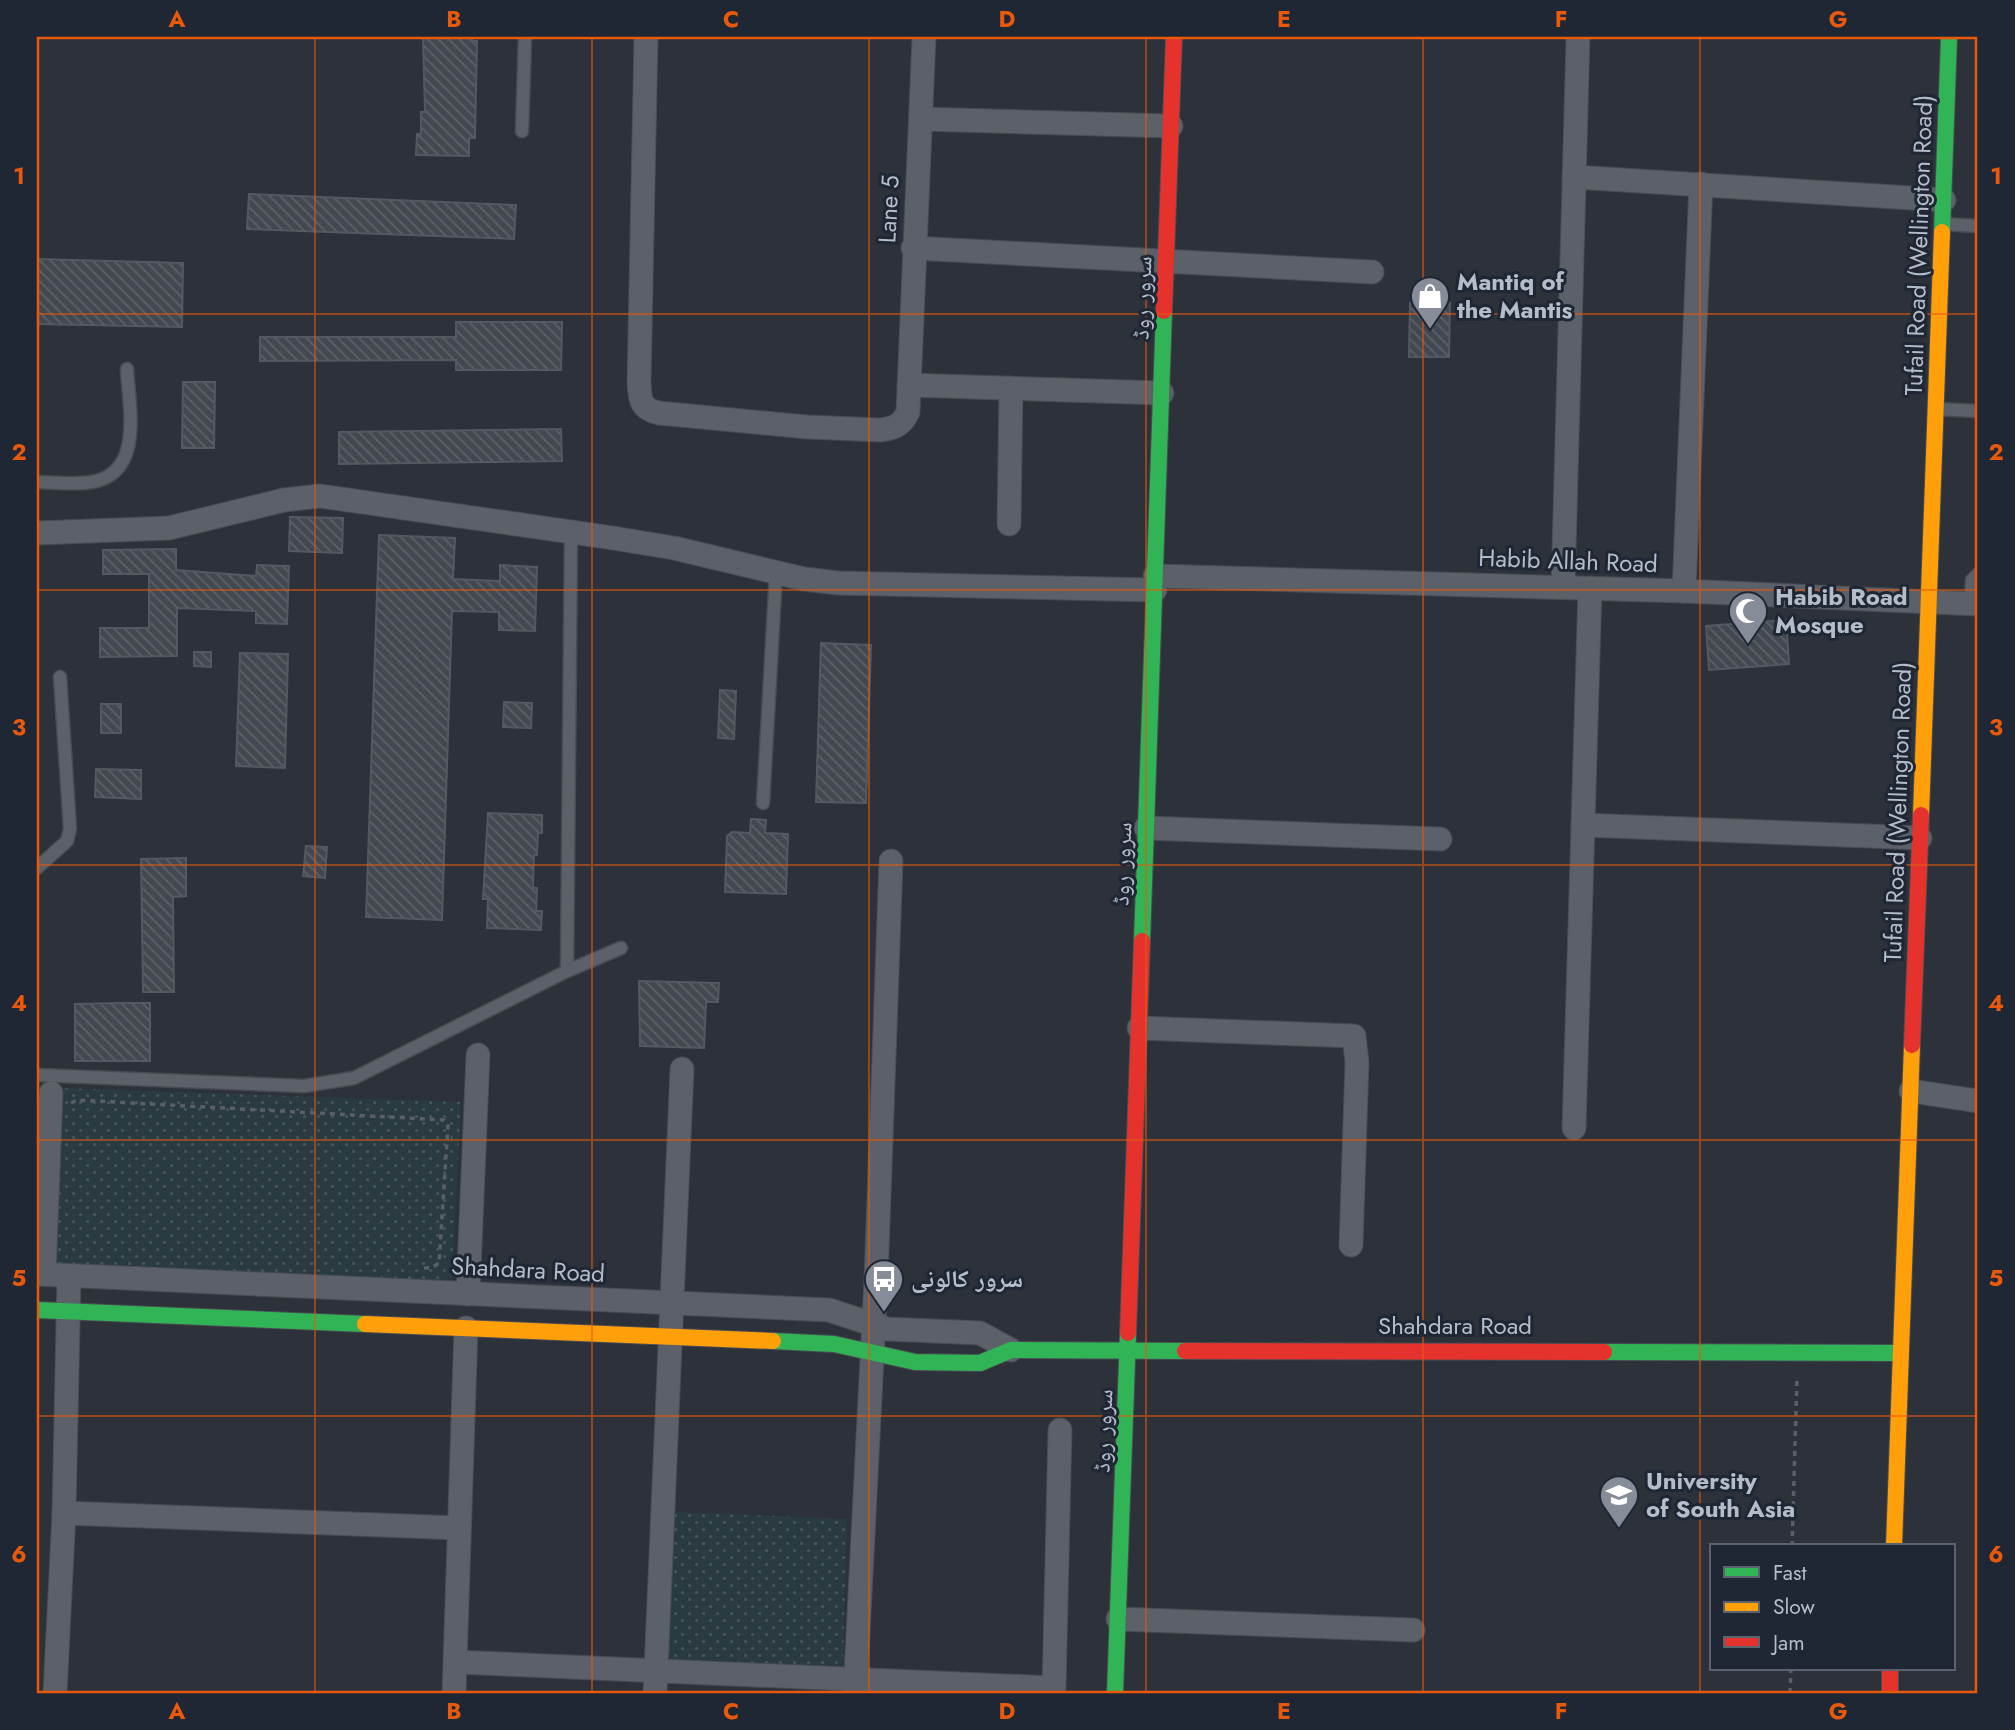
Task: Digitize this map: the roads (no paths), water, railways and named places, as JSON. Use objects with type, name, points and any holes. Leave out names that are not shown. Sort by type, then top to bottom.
[{"type":"street","name":"Lane 5","points":[[646,37],[641,404],[647,410],[659,413],[807,427],[881,430],[894,429],[904,421],[908,412],[924,37]]},
{"type":"street","name":"سرور روڈ","points":[[1115,1693],[1174,37]]},
{"type":"street","points":[[1563,587],[1578,37]]},
{"type":"street","name":"Tufail Road (Wellington Road)","points":[[1894,1544],[1949,37]]},
{"type":"street","points":[[921,119],[1171,126]]},
{"type":"street","points":[[1574,177],[1944,200]]},
{"type":"street","points":[[1684,591],[1701,184]]},
{"type":"street","points":[[913,248],[1166,259],[1372,272]]},
{"type":"street","points":[[909,385],[1161,393]]},
{"type":"street","points":[[1009,524],[1011,388]]},
{"type":"street","name":"Habib Allah Road","points":[[37,533],[169,528],[304,496],[340,498],[674,548],[776,573],[838,583],[1563,587],[1975,604]]},
{"type":"street","points":[[1574,1128],[1590,588]]},
{"type":"street","points":[[1583,825],[1920,838]]},
{"type":"street","points":[[1146,828],[1440,839]]},
{"type":"street","points":[[855,1687],[873,1355],[891,860]]},
{"type":"street","points":[[1139,1028],[1354,1036],[1357,1062],[1351,1245]]},
{"type":"street","points":[[468,1294],[478,1055]]},
{"type":"street","points":[[654,1693],[682,1069]]},
{"type":"street","points":[[40,1274],[44,1084]]},
{"type":"street","points":[[1911,1091],[1978,1101]]},
{"type":"street","name":"Shahdara Road","points":[[40,1274],[829,1310],[874,1325],[911,1331],[980,1333],[1011,1350]]},
{"type":"street","points":[[55,1693],[64,1513],[69,1276]]},
{"type":"street","name":"Shahdara Road","points":[[37,1310],[834,1344],[873,1355],[915,1362],[980,1363],[1011,1350],[1900,1353]]},
{"type":"street","points":[[454,1693],[466,1328]]},
{"type":"street","points":[[456,1662],[655,1670],[855,1687],[1054,1691],[1060,1430]]},
{"type":"street","points":[[64,1513],[459,1528]]},
{"type":"street","points":[[1118,1619],[1413,1630]]},
{"type":"street","points":[[1890,1670],[1890,1693]]},
{"type":"lane","points":[[522,131],[525,37]]},
{"type":"lane","points":[[1942,224],[1978,226]]},
{"type":"lane","points":[[37,482],[91,482],[119,469],[128,454],[130,441],[127,369]]},
{"type":"lane","points":[[1936,409],[1978,411]]},
{"type":"lane","points":[[567,971],[570,534]]},
{"type":"lane","points":[[763,803],[776,573]]},
{"type":"lane","points":[[1975,604],[1972,580],[1978,574]]},
{"type":"lane","points":[[37,868],[67,841],[70,829],[60,677]]},
{"type":"lane","points":[[44,1084],[327,1084],[380,1068],[567,971],[621,948]]},
{"type":"place","name":"Mantiq of the Mantis","points":[[1430,330]]},
{"type":"place","name":"Habib Road Mosque","points":[[1748,645]]},
{"type":"place","name":"سرور کالونی","points":[[884,1313]]},
{"type":"place","name":"University of South Asia","points":[[1619,1529]]}]
